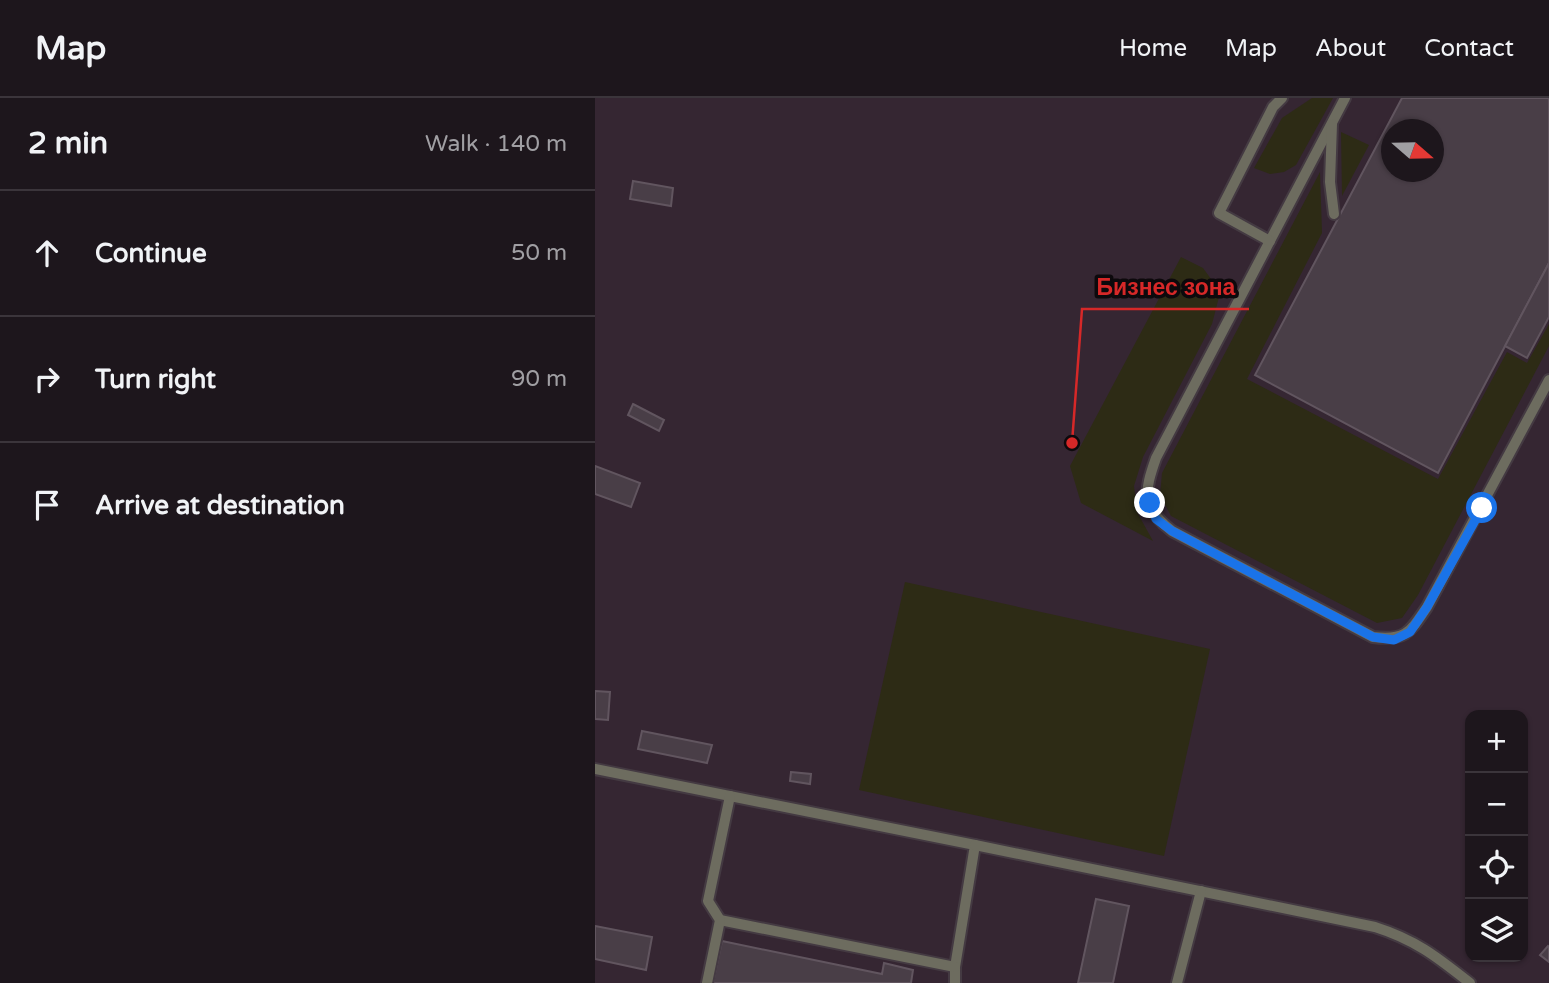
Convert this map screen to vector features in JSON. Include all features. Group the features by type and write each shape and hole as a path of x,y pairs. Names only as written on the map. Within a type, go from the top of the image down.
{"lane":[{"path":"1270,241 1219,213 1273,107 1282,98"},
{"path":"1345,98 1156,458 1146,486 1156,519 1172,531 1373,637 1394,640 1410,632 1427,607 1549,380"},
{"path":"1332,121 1330,182 1334,214"},
{"path":"595,769 1339,919 1401,935 1435,956 1470,983"},
{"path":"707,983 720,920 708,901 730,796"},
{"path":"955,983 955,967 975,845"},
{"path":"1177,983 1201,891"},
{"path":"720,920 955,967"}],"shaded area":[{"path":"595,98 1549,98 1549,983 595,983"},
{"path":"1312,98 1333,98 1296,165 1284,172 1270,174 1254,168 1282,118"},
{"path":"1341,132 1369,145 1342,196"},
{"path":"1320,172 1322,233 1247,379 1438,479 1507,352 1527,363 1549,324 1549,346 1418,595 1402,618 1377,623 1171,516 1160,495 1162,473"},
{"path":"1181,257 1203,268 1214,283 1219,297 1212,324 1143,457 1134,486 1137,512 1153,541 1081,503 1070,466"},
{"path":"905,582 1210,649 1164,856 859,790"}],"building":[{"path":"1402,98 1549,98 1549,263 1438,473 1255,375 1381,138 1381,182 1444,182 1444,119 1391,119"},
{"path":"633,181 673,188 671,206 630,199"},
{"path":"1549,263 1549,317 1527,358 1505,346"},
{"path":"633,404 664,420 659,431 628,415"},
{"path":"595,466 640,483 631,507 595,494"},
{"path":"595,691 610,692 608,720 595,719"},
{"path":"642,731 712,745 707,763 638,749"},
{"path":"791,772 811,774 810,784 790,781"},
{"path":"1096,899 1129,906 1113,983 1078,983"},
{"path":"595,926 652,937 646,970 595,959"},
{"path":"722,941 882,974 884,963 913,970 911,983 713,983"},
{"path":"1549,947 1549,962 1540,955"}],"place":[{"name":"Бизнес зона","path":"1072,443"}],"route":[{"path":"1150,503 1156,519 1172,531 1373,637 1394,640 1410,632 1427,607 1482,508"}]}
